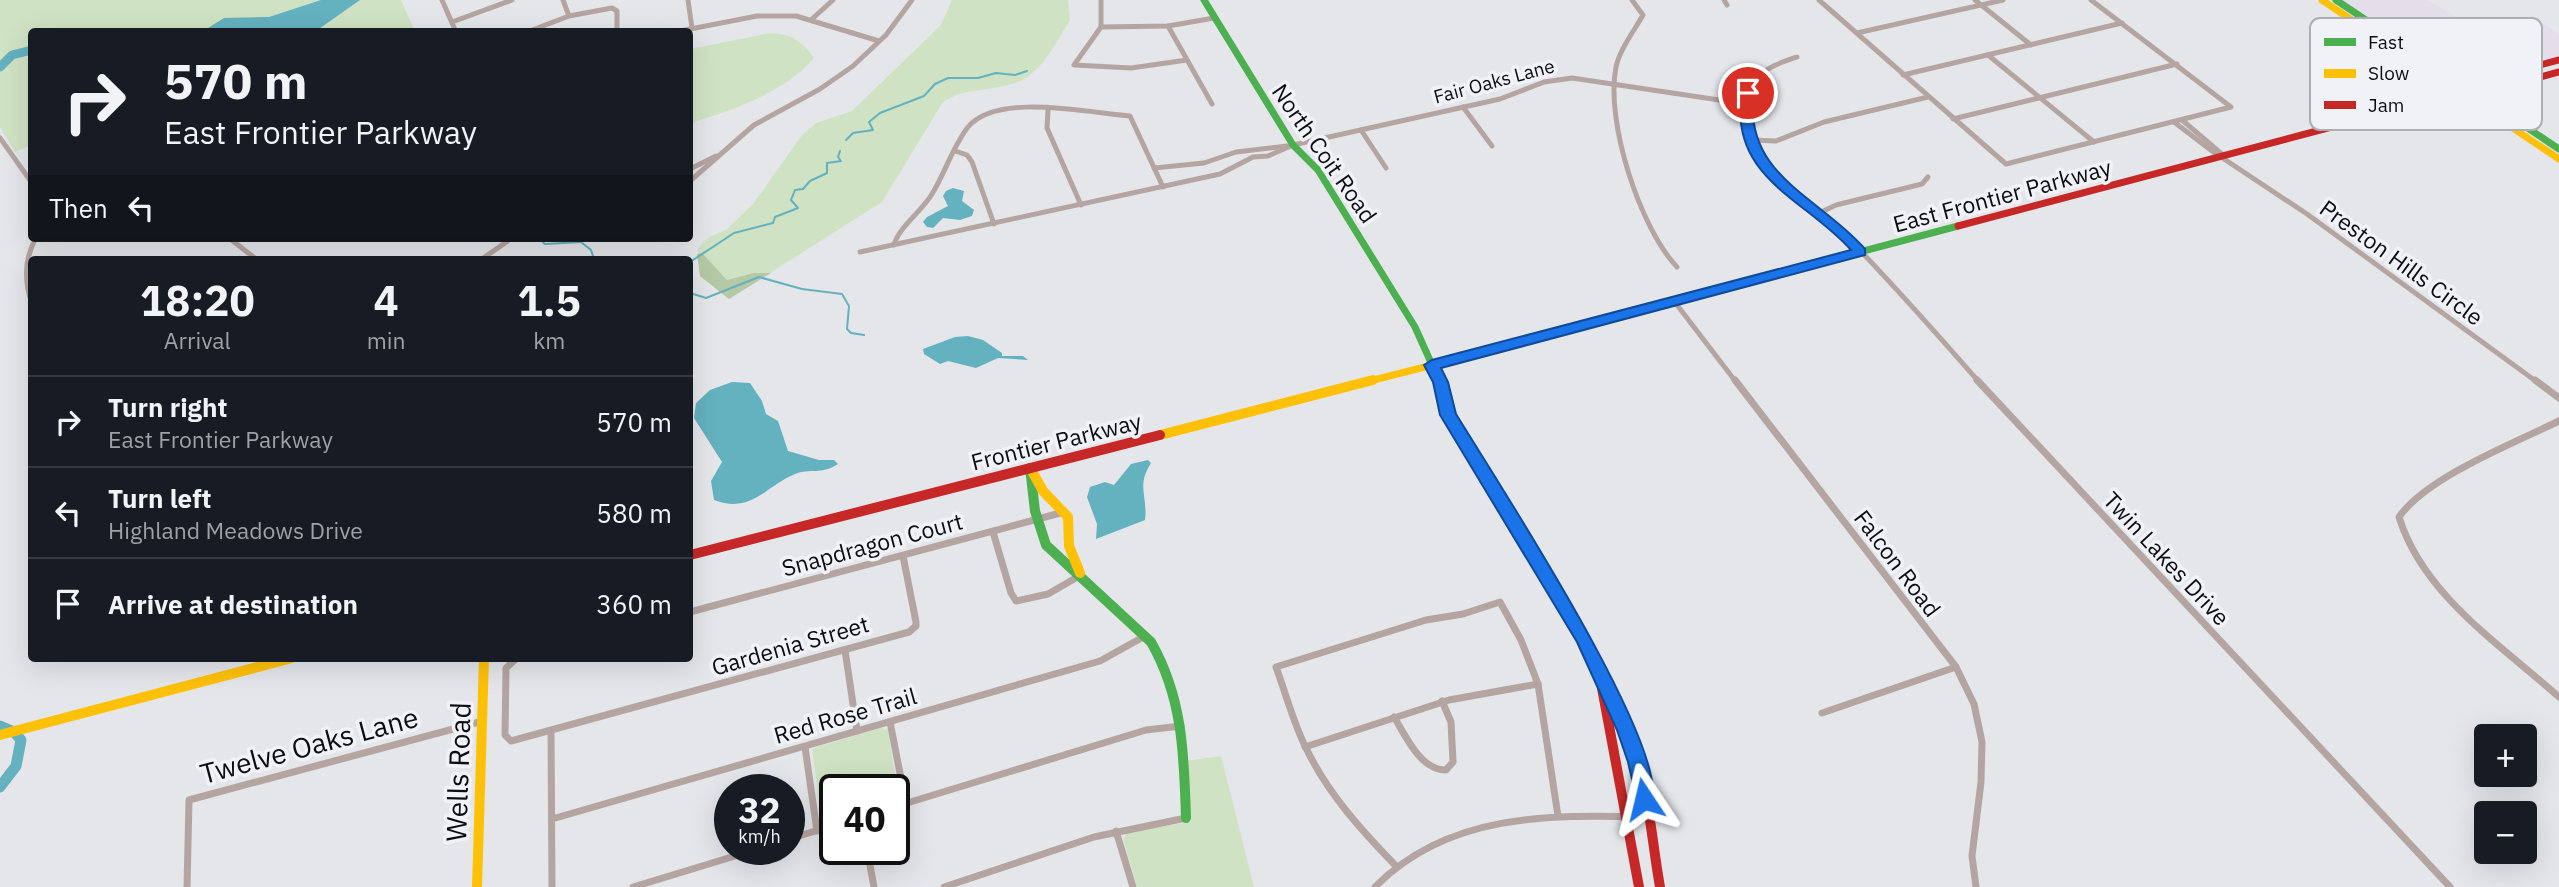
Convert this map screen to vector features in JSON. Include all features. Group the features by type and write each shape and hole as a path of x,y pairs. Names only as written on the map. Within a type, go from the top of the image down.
{"street":[{"path":"442,0 454,28"},
{"path":"488,9 499,0"},
{"path":"452,22 513,0"},
{"path":"563,0 569,16"},
{"path":"688,0 692,28 757,16 796,16 879,41"},
{"path":"812,19 833,0"},
{"path":"693,179 753,125 829,83 862,59 912,0"},
{"path":"1101,0 1101,27 1074,65 1095,69 1140,68 1186,60"},
{"name":"North Coit Road","path":"1204,0 1293,145 1318,170 1415,327 1440,382 1448,415 1574,619 1597,670"},
{"path":"1632,0 1643,15 1616,65 1614,102 1642,214 1657,245 1677,267"},
{"path":"1819,0 2006,164 2232,106 2091,0"},
{"path":"1975,0 2031,45"},
{"path":"1857,33 2003,0"},
{"path":"2322,0 2350,18"},
{"path":"2336,0 2361,18"},
{"path":"538,28 569,16 617,9 619,28"},
{"path":"1101,27 1168,26 1214,18"},
{"path":"1903,75 2122,23"},
{"path":"1168,26 1212,104"},
{"path":"1988,55 2094,142"},
{"path":"1797,57 1772,64 1753,81 1746,104 1752,140 1776,141 1824,122 1928,97"},
{"name":"East Frontier Parkway","path":"2542,65 2559,60"},
{"path":"1953,119 2177,65"},
{"path":"2542,77 2559,72"},
{"name":"Fair Oaks Lane","path":"860,252 1220,174 1253,157 1293,145 1512,96 1555,80 1581,78 1614,82 1746,104"},
{"path":"1463,107 1492,146"},
{"path":"894,244 895,236 901,227 919,214 975,119 989,112 1015,109 1130,116 1163,187"},
{"path":"1048,111 1047,128 1081,205"},
{"path":"2182,120 2219,149 2224,157"},
{"path":"2174,122 2224,157"},
{"path":"1361,130 1386,168"},
{"name":"East Frontier Parkway","path":"1432,365 2318,130"},
{"path":"2519,130 2559,159"},
{"path":"2531,130 2559,149"},
{"path":"0,138 28,177"},
{"name":"Twin Lakes Drive","path":"1752,140 1773,176 1817,214 1843,232 2001,408 2450,887"},
{"name":"Fair Oaks Lane","path":"1154,168 1204,163 1257,148 1293,145"},
{"path":"1257,148 1261,156"},
{"path":"956,151 967,155 972,162 994,224"},
{"path":"693,167 720,153"},
{"name":"Preston Hills Circle","path":"2224,157 2559,398"},
{"path":"1218,158 1234,168"},
{"path":"1817,214 1836,205 1922,184 1928,177"},
{"path":"234,242 252,256"},
{"path":"486,256 506,242"},
{"path":"28,257 28,292"},
{"name":"Falcon Road","path":"1674,301 1956,667 1974,704 1982,742 1981,782 1972,856 1976,887"},
{"name":"Frontier Parkway","path":"693,554 1432,365"},
{"path":"2559,421 2487,456 2433,487 2405,506 2399,517 2406,543 2424,572 2559,697"},
{"path":"1030,468 1043,491 1068,517 1069,547 1081,575"},
{"path":"944,887 1116,831 1154,821 1186,817 1181,726 1173,677 1165,659 1145,636 1081,575 1063,564 1046,545 1038,520 1030,468"},
{"name":"Snapdragon Court","path":"693,611 1064,512"},
{"path":"993,532 1011,593 1016,601 1048,594 1081,575"},
{"name":"Gardenia Street","path":"511,662 508,664 505,735 512,741 909,632 916,626 902,556"},
{"path":"1397,867 1357,826 1334,797 1305,747 1276,667 1426,620 1463,614 1500,602 1521,640 1544,706 1558,816"},
{"name":"Red Rose Trail","path":"552,819 1110,657 1145,636"},
{"path":"845,650 857,732"},
{"path":"0,735 277,662"},
{"name":"Wells Road","path":"477,887 484,662"},
{"path":"1822,713 1956,667"},
{"path":"1597,670 1606,699 1639,887"},
{"path":"1597,670 1638,762 1660,887"},
{"path":"1305,747 1442,701 1511,686 1538,684"},
{"path":"1394,717 1427,766 1436,771 1446,770 1453,762 1450,716 1442,701"},
{"name":"Twelve Oaks Lane","path":"187,887 189,800 483,721"},
{"path":"890,722 900,774"},
{"path":"910,803 1146,730 1181,726"},
{"path":"551,732 552,887"},
{"path":"805,747 817,831 805,834"},
{"path":"1375,887 1397,867 1434,844 1479,825 1524,817 1648,817"},
{"path":"1116,831 1133,887"},
{"path":"633,887 714,862"},
{"path":"870,865 874,887"}],"shaded area":[{"path":"2342,0 2428,0 2458,18 2370,18"},
{"path":"2542,23 2559,34 2559,56 2542,60"}],"green space":[{"path":"0,0 401,0 414,28 28,28 28,146 15,152 0,127"},
{"path":"952,0 1068,0 1070,20 1042,63 1031,74 1011,84 964,93 943,102 882,202 729,299 700,276 698,248 709,237 726,230 753,204 802,135 816,123 852,111 941,25"},
{"path":"770,33 795,40 814,58 788,81 757,99 693,122 693,48"},
{"path":"702,253 727,280 754,273 771,273 729,299 700,276 697,254"},
{"path":"881,728 888,730 895,774 819,774 819,800 812,750"},
{"path":"1221,756 1254,887 1137,887 1123,839 1129,831 1191,822 1186,761"}],"water":[{"path":"321,0 360,0 320,28 208,28 224,18 269,17"},
{"path":"953,188 964,191 962,201 974,210 972,216 960,220 943,218 933,228 927,227 923,222 948,206 943,196"},
{"path":"968,336 983,340 1002,353 1002,356 1023,356 1028,360 998,358 976,368 948,361 940,364 924,354 923,349 955,337"},
{"path":"732,382 750,383 762,401 766,414 778,421 788,451 819,460 834,460 838,464 826,469 795,474 757,497 738,504 714,500 711,481 722,462 694,418 696,403 710,390"},
{"path":"1148,460 1151,463 1143,485 1145,520 1096,539 1097,524 1087,497 1090,487 1105,482 1114,485 1131,464"}],"waterway":[{"path":"0,67 12,55 28,51"},
{"path":"846,140 853,133 873,130 869,122 880,113 924,96 935,84 948,78 978,78 996,73 1015,75 1027,71"},
{"path":"693,260 734,233 773,223 775,217 798,208 791,200 795,190 803,189 810,181 827,173 827,163 841,161 838,157 840,151"},
{"path":"543,242 581,242"},
{"path":"581,242 591,250 593,256"},
{"path":"693,294 706,298 759,277 802,289 842,294 849,306 847,329 851,333 864,335"},
{"path":"0,726 14,732 21,740 16,766 0,787"}],"traffic: fast":[{"path":"1204,0 1293,145 1318,170 1415,327 1437,376"},
{"path":"2336,0 2363,18"},
{"path":"2531,130 2559,149"},
{"path":"1452,360 1958,226"},
{"path":"1030,468 1035,511 1046,545 1151,642 1163,663 1177,705 1181,727 1186,818"}],"traffic: slow":[{"path":"2322,0 2349,18"},
{"path":"2516,130 2559,159"},
{"path":"1160,435 1452,360"},
{"path":"1033,473 1043,491 1068,517 1069,546 1080,573"},
{"path":"0,735 277,662"},
{"path":"477,887 484,662"}],"traffic: jam":[{"path":"2542,64 2559,60"},
{"path":"2542,77 2559,72"},
{"path":"1958,226 2320,130"},
{"path":"1437,376 1448,415 1574,619 1612,698 1638,762 1660,887"},
{"path":"693,554 1160,435"},
{"path":"1602,688 1639,887"}],"route":[{"path":"1644,799 1638,762 1584,638 1530,545 1448,415 1440,382 1432,365 1860,252 1843,232 1798,200 1769,171 1758,155 1748,127 1748,93"}]}
